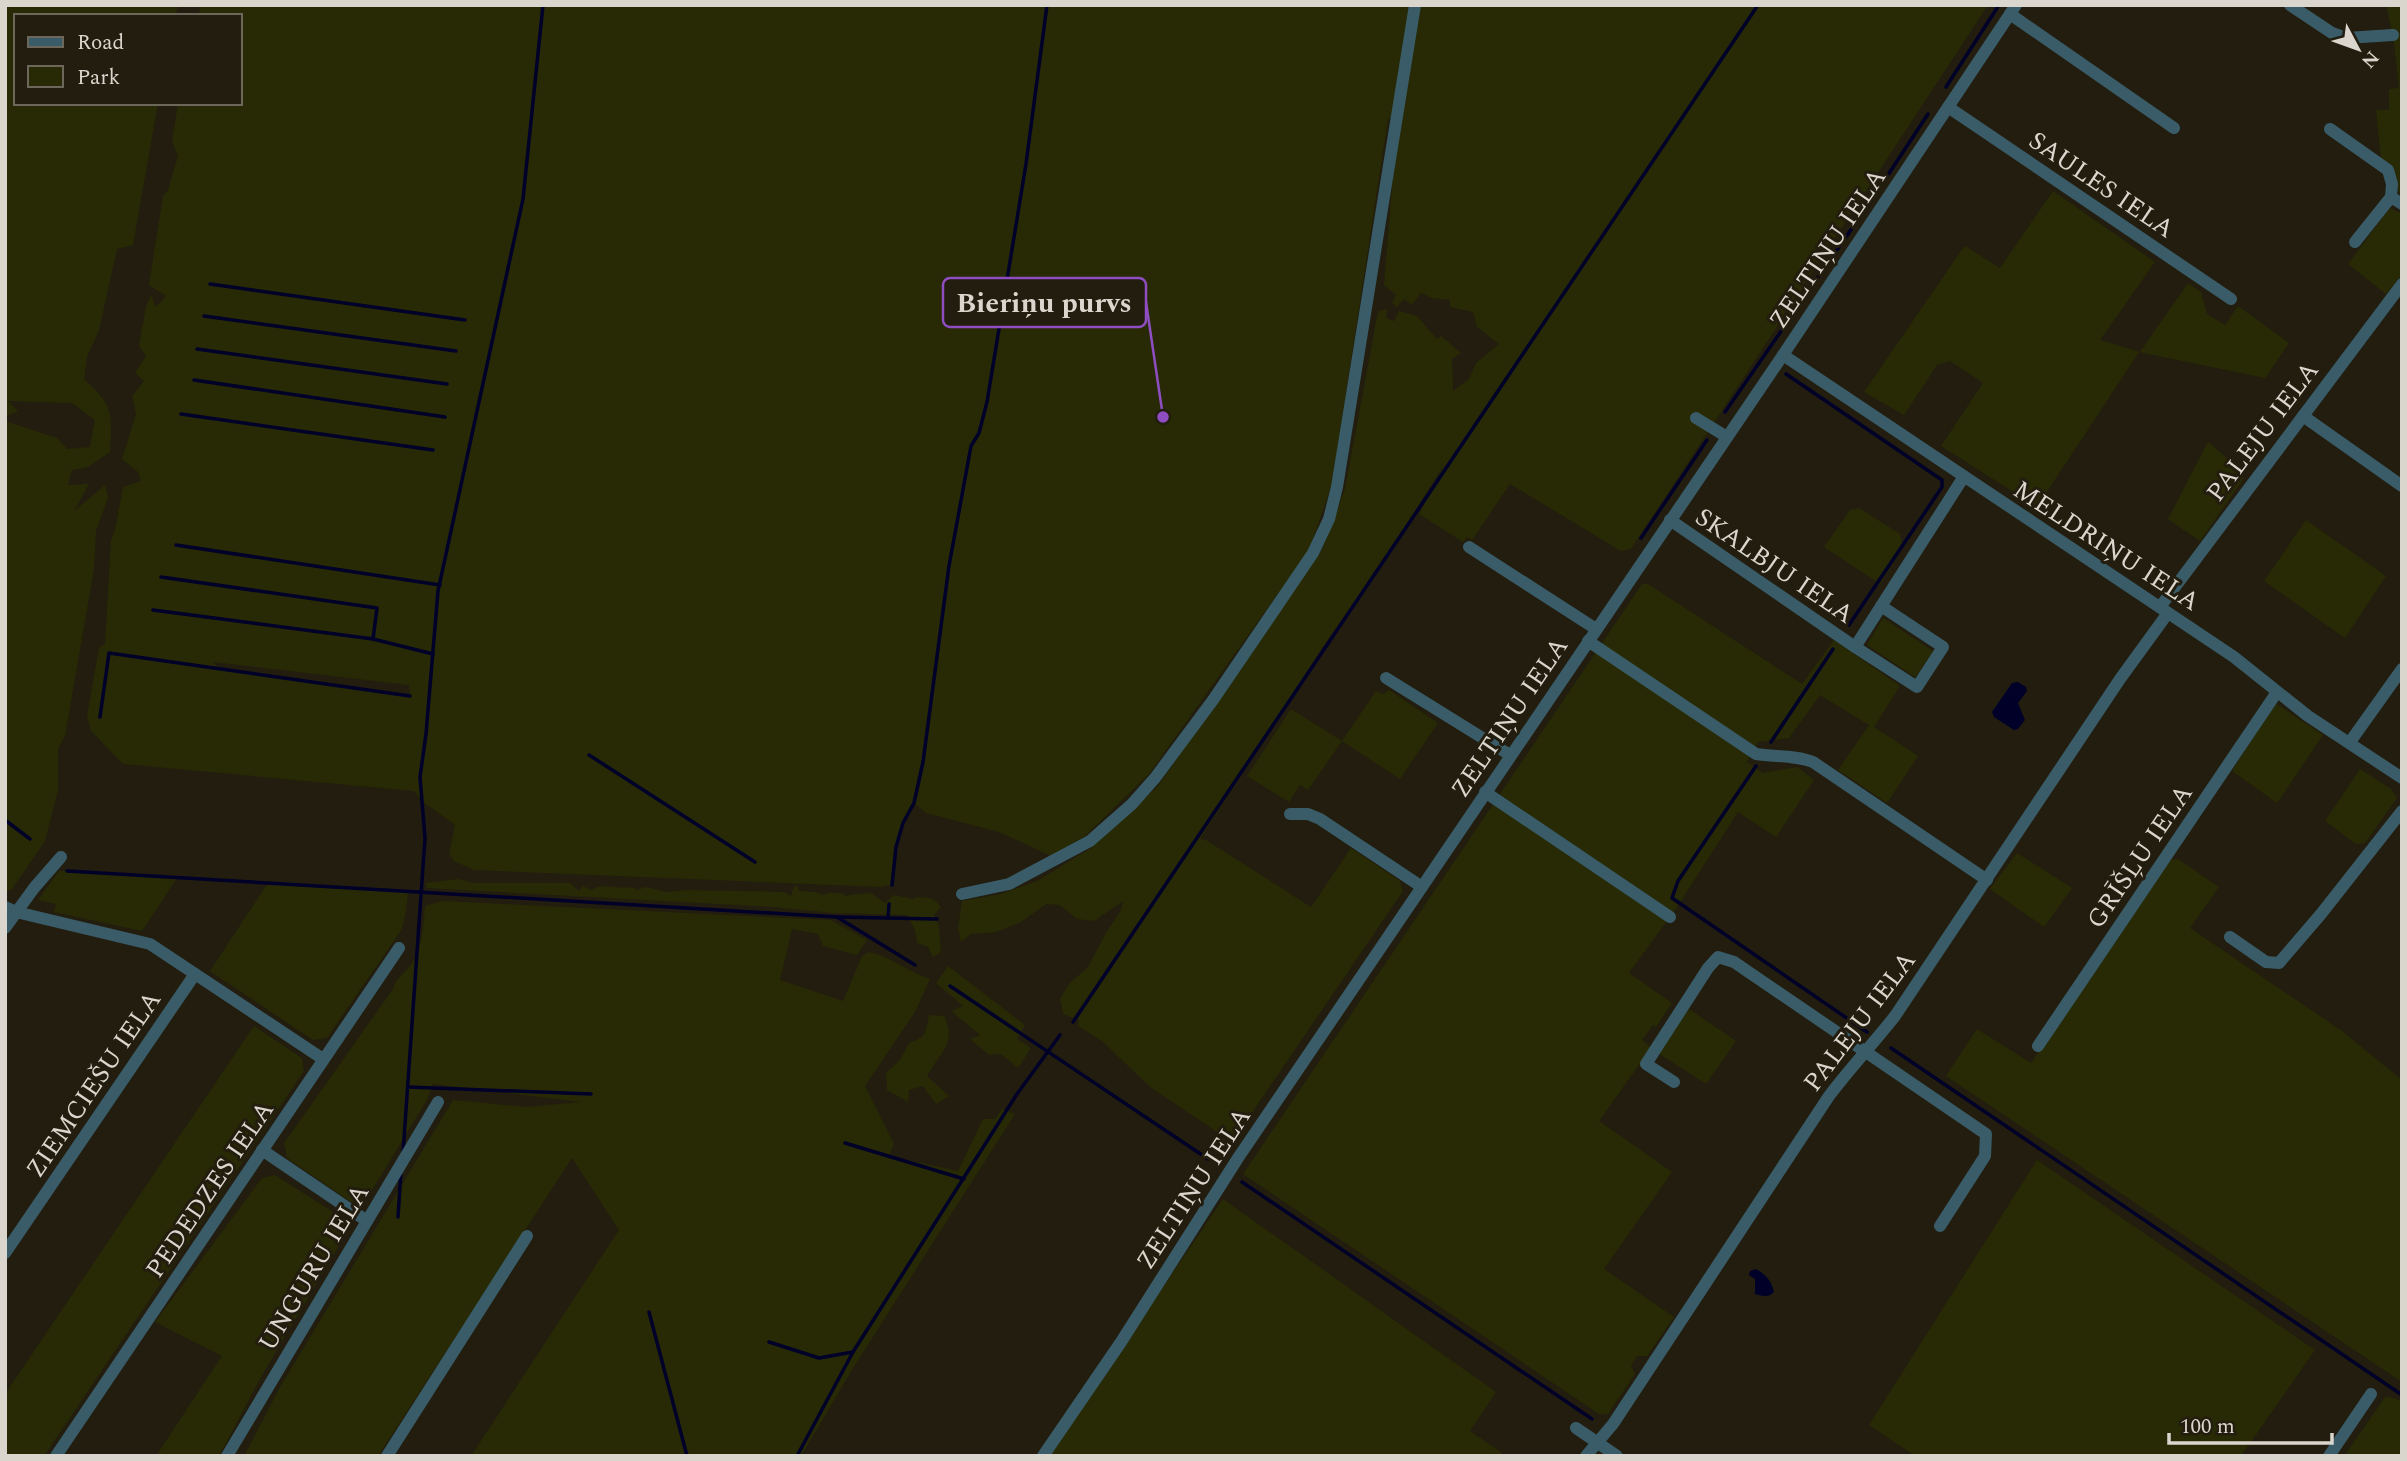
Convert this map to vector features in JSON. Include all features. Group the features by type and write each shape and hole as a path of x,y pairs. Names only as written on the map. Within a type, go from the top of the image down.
{"street":[{"path":"962,894 1009,884 1032,872 1090,841 1132,804 1155,778 1213,700 1314,553 1329,519 1337,487 1415,5"},
{"path":"2290,5 2332,33 2346,38 2393,35"},
{"path":"2013,10 2174,128"},
{"name":"ZELTIŅU IELA","path":"1043,1456 1121,1342 1238,1158 1783,355 2013,10"},
{"name":"SAULES IELA","path":"1948,107 2231,299"},
{"path":"2330,129 2388,170 2396,201 2355,242"},
{"name":"PALEJU IELA","path":"1586,1456 1613,1424 1829,1096 1895,1016 2253,479 2402,284"},
{"name":"MELDRIŅU IELA","path":"1783,355 2234,657 2308,716 2402,778"},
{"path":"2303,416 2402,486"},
{"path":"1696,418 1727,437"},
{"name":"SKALBJU IELA","path":"1855,647 1964,478"},
{"name":"SKALBJU IELA","path":"1670,520 1917,687 1943,647 1881,606"},
{"path":"1469,547 1596,629"},
{"path":"1588,641 1756,754 1777,758 1803,758 1813,762 1987,880"},
{"path":"2350,742 2402,669"},
{"path":"1386,678 1510,755"},
{"name":"GRĪŠĻU IELA","path":"2038,1046 2277,692"},
{"path":"1485,792 1670,917"},
{"path":"2231,937 2266,962 2279,963 2402,811"},
{"path":"1290,814 1308,814 1320,819 1422,887"},
{"path":"5,928 11,910 61,857"},
{"path":"11,910 150,944 323,1059"},
{"name":"PEDEDZES IELA","path":"56,1456 399,948"},
{"path":"1674,1082 1646,1064 1718,957 1734,962 1986,1134 1985,1156 1940,1226"},
{"name":"ZIEMCIEŠU IELA","path":"5,1253 195,974"},
{"name":"UNGURU IELA","path":"227,1456 438,1102"},
{"path":"261,1150 367,1221"},
{"path":"387,1456 527,1236"},
{"path":"2329,1456 2371,1394"},
{"path":"1576,1428 1617,1456"}],"green space":[{"path":"5,5 179,5 175,14 14,14 14,105 158,105 133,245 117,249 99,330 87,357 84,379 101,396 111,419 110,452 88,467 72,470 68,485 89,484 74,511 105,485 108,498 96,531 94,569 65,736 58,748 58,790 45,841 12,889 5,892 5,421 57,438 67,449 90,447 95,420 72,403 8,401 18,411 5,417"},
{"path":"200,5 1988,5 1631,549 1621,551 1510,484 1472,540 1467,537 1463,542 1419,514 1445,463 1200,839 1206,840 1311,907 1351,848 1400,881 1403,891 1232,1142 1150,1087 1102,1041 1078,1026 1079,1020 1063,1014 1060,999 1069,984 1088,967 1121,910 1123,901 1094,921 1077,919 1060,905 1046,904 1021,922 996,932 971,934 961,942 958,928 962,901 1001,894 1037,881 1091,848 1157,787 1321,552 1345,489 1378,311 1387,309 1386,318 1394,321 1399,311 1417,316 1437,339 1441,336 1461,353 1452,359 1453,391 1469,379 1476,363 1499,344 1477,327 1473,312 1450,307 1450,300 1432,298 1421,293 1412,305 1404,299 1397,307 1392,303 1396,295 1384,285 1398,115 1388,119 1332,484 1309,550 1149,774 1084,837 1051,856 999,832 926,813 914,803 898,842 892,885 881,887 474,870 454,861 449,854 455,825 423,802 414,791 123,764 91,731 87,716 99,648 105,644 111,540 123,487 141,481 138,472 122,459 136,414 132,396 144,381 135,373 146,356 139,346 146,306 151,295 156,307 166,296 149,285 163,196 168,190 178,156 172,142 178,105 242,105 242,14 199,14","holes":["213,662 409,685 410,695 220,669"]},
{"path":"2386,5 2402,5 2402,198 2381,160 2376,110 2389,110 2389,89 2399,88 2393,35"},
{"path":"2053,191 2155,262 2100,340 2140,352 2188,283 2201,292 2207,314 2225,325 2238,306 2289,343 2265,378 2139,352 2037,507 1941,446 1983,383 1950,361 1937,365 1904,415 1864,392 1965,246 2000,268"},
{"path":"2390,208 2402,214 2402,274 2386,294 2348,264"},
{"path":"2208,442 2236,466 2244,478 2200,541 2168,519"},
{"path":"1859,508 1900,534 1903,548 1880,584 1824,547 1850,510"},
{"path":"2306,520 2386,576 2345,638 2264,581"},
{"path":"1642,584 1648,584 1802,684 1834,640 1900,686 1874,727 1918,756 1887,803 1838,770 1869,725 1820,695 1789,738 1758,742 1747,762 1763,773 1797,767 1814,780 1776,837 1738,812 1677,907 1629,973 1672,1003 1656,1027 1653,1025 1642,1040 1651,1048 1599,1121 1672,1172 1604,1269 1674,1317 1647,1356 1637,1356 1631,1366 1635,1374 1608,1414 1599,1414 1243,1174"},
{"path":"1883,618 1933,651 1915,677 1867,645"},
{"path":"1389,690 1438,723 1400,779 1342,741 1376,691 1383,694"},
{"path":"2275,703 2323,735 2277,803 2232,771"},
{"path":"1291,709 1342,741 1308,790 1300,785 1289,802 1247,776"},
{"path":"2360,769 2391,789 2397,798 2365,843 2356,844 2325,821"},
{"path":"2017,853 2072,888 2044,927 1990,889"},
{"path":"2178,859 2219,887 2190,928 2342,1031 2402,1080 2402,1382 1946,1076 1977,1029 2031,1063 2169,860"},
{"path":"59,871 177,878 142,931 54,912 56,904 38,900"},
{"path":"458,879 474,883 570,883 579,891 583,886 591,890 601,887 633,887 637,890 645,887 668,892 784,892 791,896 794,886 797,886 799,891 823,895 871,893 885,903 893,895 913,899 927,898 941,907 934,915 939,926 941,952 933,957 928,947 917,943 915,930 907,915 833,913 774,907 427,888 426,883"},
{"path":"268,883 408,892 402,929 327,1038 313,1040 210,971"},
{"path":"442,901 831,920 867,940 857,955 823,946 818,934 792,929 780,980 843,1001 862,956 869,952 930,979 915,1012 865,1086 894,1144 889,1156 958,1171 983,1119 995,1119 1002,1109 1015,1114 855,1365 801,1456 471,1456 619,1230 572,1158 378,1456 244,1456 280,1387 453,1100 525,1107 581,1102 433,1084 427,1100 366,1200 354,1204 287,1158 284,1143 418,952 425,906"},
{"path":"948,966 1025,1025 1017,1039 1031,1048 1018,1068 1001,1054 989,1055 970,1039 980,1035 951,1011 963,1006 936,983"},
{"path":"1689,1009 1736,1041 1706,1084 1658,1053"},
{"path":"929,1015 944,1016 949,1033 945,1048 927,1076 949,1096 936,1104 923,1086 909,1090 908,1102 887,1090 886,1073 900,1060 909,1043 925,1033"},
{"path":"254,1026 302,1058 304,1071 44,1456 5,1456 5,1394"},
{"path":"2037,1160 2315,1350 2241,1456 1915,1456 1869,1425"},
{"path":"275,1175 344,1219 346,1234 261,1377 219,1456 156,1456 222,1356 155,1322 262,1178"},
{"path":"1223,1199 1496,1392 1470,1431 1502,1453 1500,1456 1048,1456"},
{"path":"2386,1396 2402,1401 2402,1456 2344,1456"}],"water":[{"path":"2018,682 2026,687 2027,691 2018,703 2025,720 2014,730 1994,717 1992,712 2012,683"},
{"path":"1756,1269 1770,1281 1774,1292 1772,1294 1755,1294 1755,1279 1749,1275 1750,1271"}],"waterway":[{"path":"403,1153 425,838 420,777 438,591 523,199 543,5"},
{"path":"892,885 896,847 903,823 914,803 923,762 949,566 971,446 979,433 987,402 1026,164 1047,5"},
{"path":"1073,1022 1758,5"},
{"path":"1946,87 1999,5"},
{"path":"1884,181 1928,114"},
{"path":"1816,280 1871,201"},
{"path":"210,284 465,320"},
{"path":"1725,412 1802,301"},
{"path":"204,316 456,351"},
{"path":"197,349 447,384"},
{"path":"1786,374 1942,480 1942,487 1849,625"},
{"path":"194,380 445,417"},
{"path":"181,414 433,450"},
{"path":"1641,538 1707,440"},
{"path":"176,545 440,585"},
{"path":"161,577 377,608 373,639"},
{"path":"153,610 373,639 433,654"},
{"path":"1771,742 1833,649"},
{"path":"100,717 109,653 410,696"},
{"path":"589,755 755,862"},
{"path":"1756,766 1678,881 1672,898 1867,1032"},
{"path":"5,820 30,839"},
{"path":"67,871 837,917 915,965"},
{"path":"888,918 889,904"},
{"path":"837,917 937,919"},
{"path":"950,986 1208,1159"},
{"path":"797,1456 853,1352 1017,1094 1060,1035"},
{"path":"1891,1048 2402,1395"},
{"path":"408,1087 591,1094"},
{"path":"845,1143 964,1179"},
{"path":"398,1217 401,1171"},
{"path":"1242,1182 1592,1419"},
{"path":"649,1312 687,1456"},
{"path":"769,1342 819,1358 853,1352"}],"place":[{"name":"Bieriņu purvs","path":"1163,417"}]}
